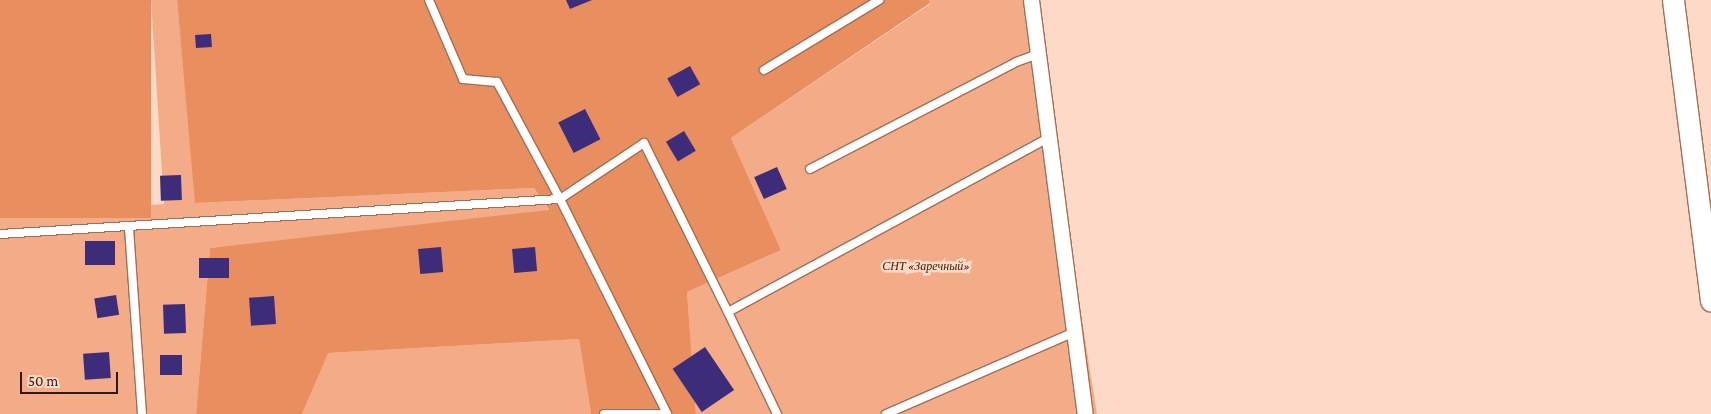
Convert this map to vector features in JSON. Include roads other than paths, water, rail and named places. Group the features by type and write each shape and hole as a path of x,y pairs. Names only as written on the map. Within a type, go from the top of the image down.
{"street":[{"path":"1031,0 1085,414"},
{"path":"1673,0 1711,301"}],"lane":[{"path":"429,0 463,79 497,82 560,199 667,414 604,414"},
{"path":"764,70 879,0"},
{"path":"810,169 1016,62 1038,54"},
{"path":"728,312 1049,138"},
{"path":"0,234 129,228 560,199 644,144 777,414"},
{"path":"129,228 142,414"},
{"path":"886,414 1075,332"}],"park label":[{"name":"СНТ «Заречный»","path":"926,267"}]}
